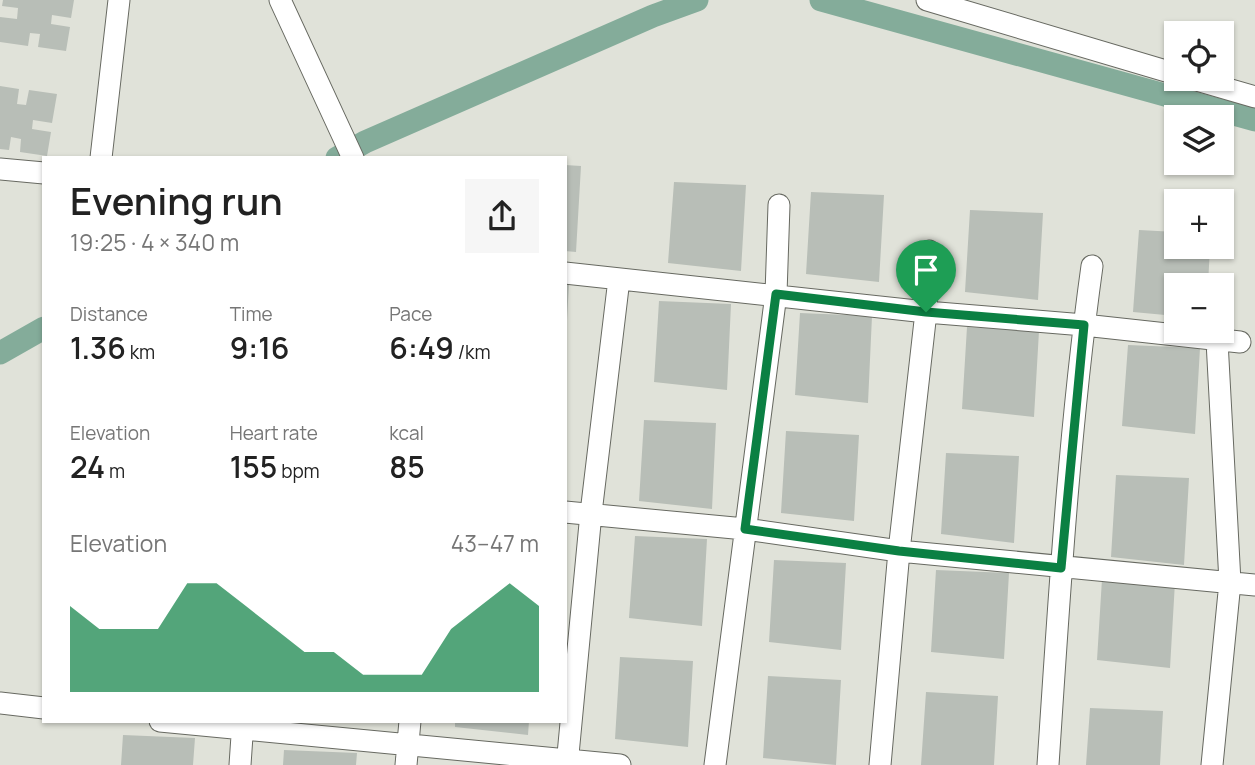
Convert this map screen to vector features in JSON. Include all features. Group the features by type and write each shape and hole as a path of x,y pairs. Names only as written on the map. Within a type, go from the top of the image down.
{"street":[{"path":"101,156 119,0"},
{"path":"281,0 352,156"},
{"path":"928,0 1164,70"},
{"path":"1234,91 1255,97"},
{"path":"0,169 42,173"},
{"path":"715,765 776,294 779,205"},
{"path":"880,765 899,551 926,312 929,251"},
{"path":"1048,765 1061,568 1092,267"},
{"path":"567,273 1164,335"},
{"path":"567,762 591,513 620,279"},
{"path":"1234,342 1240,342"},
{"path":"1212,765 1230,582 1217,343"},
{"path":"567,512 745,529 899,551 1255,585"},
{"path":"0,703 42,708"},
{"path":"193,723 242,726 407,755 620,765"},
{"path":"407,755 410,723"},
{"path":"240,765 242,726"}],"building":[{"path":"3,0 74,0 71,18 52,15 51,24 70,27 66,51 38,47 40,34 30,33 28,46 0,42 0,17 17,19 18,8 2,6"},
{"path":"0,86 19,89 17,104 26,105 29,90 57,94 52,123 33,120 32,129 51,132 47,156 20,152 21,139 11,137 9,150 0,149"},
{"path":"567,165 581,166 576,252 567,251"},
{"path":"674,182 746,185 741,271 668,263"},
{"path":"811,192 884,195 879,282 806,274"},
{"path":"970,210 1043,213 1038,300 965,292"},
{"path":"1139,230 1164,231 1164,259 1209,259 1209,273 1164,273 1164,315 1133,312"},
{"path":"567,284 569,284 567,319"},
{"path":"659,301 731,304 727,390 654,382"},
{"path":"800,313 872,316 868,403 795,395"},
{"path":"967,327 1039,331 1034,417 962,409"},
{"path":"1128,345 1200,348 1195,434 1122,426"},
{"path":"644,420 716,423 712,509 639,501"},
{"path":"786,431 859,435 854,521 781,513"},
{"path":"946,453 1019,456 1014,543 941,534"},
{"path":"1116,475 1189,478 1184,565 1111,557"},
{"path":"635,536 707,539 702,626 629,618"},
{"path":"774,560 846,563 841,650 769,642"},
{"path":"936,570 1009,573 1004,659 931,652"},
{"path":"1102,579 1175,582 1170,668 1097,660"},
{"path":"620,657 693,661 688,747 615,739"},
{"path":"768,676 841,680 836,765 763,758"},
{"path":"926,692 998,696 994,765 921,765"},
{"path":"1090,708 1163,711 1160,765 1086,765"},
{"path":"455,723 529,723 528,735 455,727"},
{"path":"123,735 195,738 193,765 121,765"},
{"path":"284,750 357,753 356,765 283,765"}],"waterway":[{"path":"340,156 365,142 653,16 697,0"},
{"path":"821,0 1255,120"},
{"path":"0,353 42,329"}],"route":[{"path":"776,294 926,312 1084,325 1061,568 899,551 745,529 776,294"}]}
